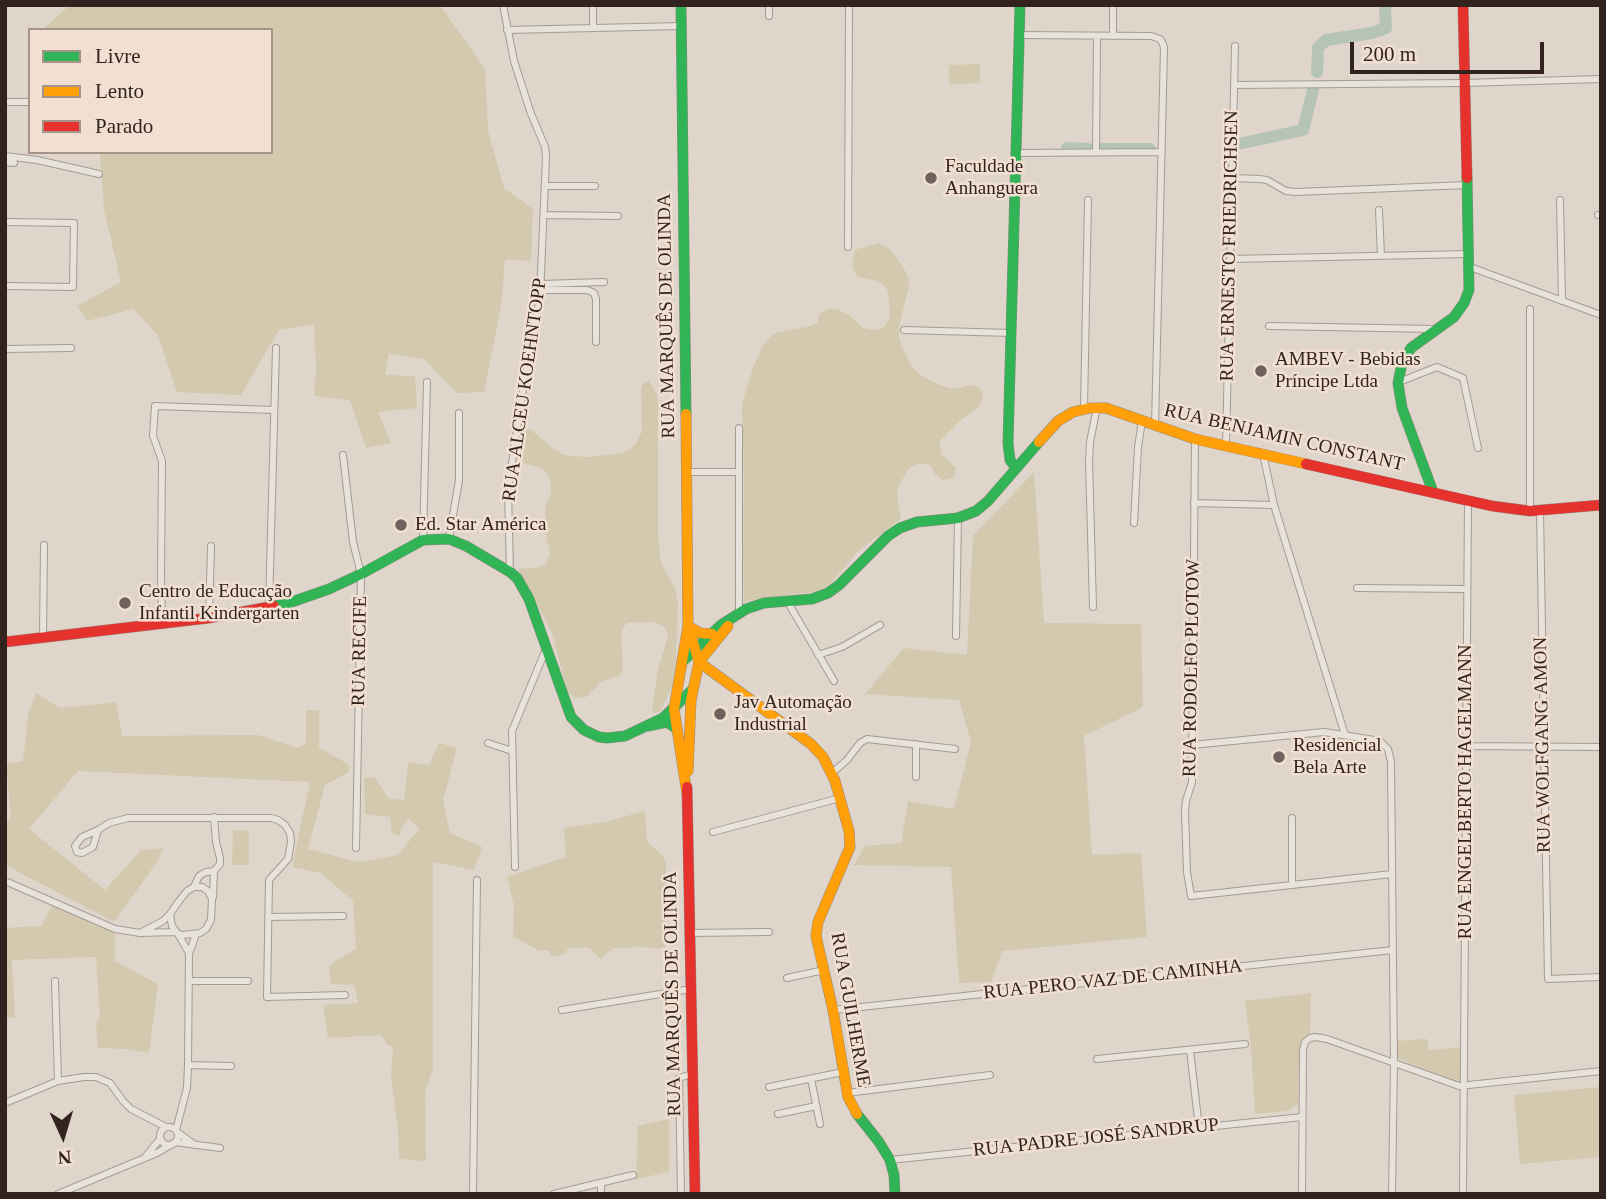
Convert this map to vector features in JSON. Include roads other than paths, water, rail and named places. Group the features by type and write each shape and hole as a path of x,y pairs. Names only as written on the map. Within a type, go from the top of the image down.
{"main road":[{"name":"RUA MARQUÊS DE OLINDA","path":"681,5 688,626 674,709 687,794"},
{"path":"1016,468 1008,453 1020,5"},
{"path":"1433,492 1402,408 1398,383 1399,370 1406,354 1420,340 1454,317 1469,290 1463,5"},
{"name":"RUA BENJAMIN CONSTANT","path":"682,662 739,612 764,603 812,599 828,593 880,543 900,528 917,522 958,518 982,506 1058,422 1073,412 1084,409 1097,407 1115,411 1195,439 1506,508 1535,511 1601,505"},
{"path":"5,642 209,618 270,608 314,595 361,574 423,540 449,540 466,546 510,572 522,585 568,709 576,723 584,730 599,737 625,736 663,718 693,689"},
{"path":"682,662 699,662 739,612"},
{"name":"RUA MARQUÊS DE OLINDA","path":"688,626 699,662 693,689 687,794 695,1194"},
{"path":"688,626 697,632 712,634"},
{"name":"RUA GUILHERME","path":"699,662 811,744 832,773 849,831 850,847 818,922 817,942 833,1010 847,1093 855,1111 890,1160 895,1194"},
{"path":"697,676 715,674"},
{"path":"648,726 668,707 677,689 682,693 693,689"},
{"path":"648,726 667,722 677,729"}],"street":[{"name":"RUA ALCEU KOEHNTOPP","path":"503,5 521,86 545,147 541,287 508,490 510,572"},
{"path":"593,5 593,28"},
{"path":"769,5 769,16"},
{"path":"848,247 849,5"},
{"path":"1113,5 1113,36"},
{"path":"507,30 681,26"},
{"path":"1019,36 1151,36 1160,39 1164,48 1155,426"},
{"path":"1096,152 1097,36"},
{"name":"RUA ERNESTO FRIEDRICHSEN","path":"1226,445 1234,46"},
{"path":"1234,85 1601,79"},
{"path":"5,102 28,102"},
{"path":"1016,153 1162,152"},
{"path":"5,156 99,174"},
{"path":"5,162 14,163"},
{"path":"1232,178 1258,178 1286,191 1296,192 1467,186"},
{"path":"545,186 595,186"},
{"path":"1084,409 1088,200"},
{"path":"1560,200 1562,301"},
{"path":"1379,210 1381,256"},
{"path":"544,215 618,216"},
{"path":"5,222 74,223 73,287 5,286"},
{"path":"1230,259 1469,254"},
{"path":"1470,267 1601,315"},
{"path":"541,287 604,282"},
{"path":"541,287 587,290 593,293 596,299 596,342"},
{"name":"RUA WOLFGANG AMON","path":"1530,309 1548,979 1601,977"},
{"path":"1269,326 1436,329"},
{"path":"904,330 1011,333"},
{"path":"5,349 71,348"},
{"path":"270,608 276,348"},
{"path":"1398,383 1437,367 1463,378 1478,448"},
{"path":"423,540 427,382"},
{"path":"162,624 162,461 153,436 155,405 274,410"},
{"path":"1093,607 1089,462 1097,407"},
{"path":"449,540 459,480 459,413"},
{"path":"1134,523 1142,421"},
{"path":"739,428 739,612"},
{"name":"RUA RODOLFO PLOTOW","path":"1195,439 1192,782 1185,811 1187,872 1191,896 1292,885"},
{"path":"1263,453 1274,505 1345,735"},
{"name":"RUA RECIFE","path":"343,456 353,542 361,574 356,848"},
{"path":"686,472 739,472"},
{"name":"RUA ENGELBERTO HAGELMANN","path":"1464,1194 1468,500"},
{"path":"1194,503 1274,505"},
{"path":"956,636 958,518"},
{"path":"43,638 44,545"},
{"path":"209,618 211,546"},
{"path":"1357,588 1467,589"},
{"path":"786,601 834,681"},
{"path":"818,655 842,647 880,625"},
{"path":"516,867 513,724 547,648"},
{"path":"1192,745 1314,732 1381,742 1388,748 1391,762 1393,950 1392,1194"},
{"path":"832,773 863,741 873,739 955,749"},
{"path":"488,743 512,751"},
{"path":"916,744 916,777"},
{"path":"1466,746 1601,747"},
{"path":"713,832 840,798"},
{"path":"5,881 115,929 140,933 196,934 206,929 212,920 214,871 220,864 214,817"},
{"path":"97,831 93,847 82,853 77,852 75,845 86,834 128,818 214,817 278,820 290,833 291,842 288,859 269,880 267,998 345,995"},
{"path":"1292,818 1292,885 1392,874"},
{"path":"79,840 93,847"},
{"path":"194,887 199,876 214,871"},
{"path":"473,1194 477,880"},
{"path":"140,933 163,921 187,891 194,887 202,887 208,891 212,899"},
{"path":"170,914 171,922 189,954"},
{"path":"268,917 343,916"},
{"path":"690,933 769,932"},
{"path":"144,1158 160,1136 172,1129 187,1088 189,954 196,934"},
{"name":"RUA PERO VAZ DE CAMINHA","path":"833,1010 1393,950"},
{"path":"786,978 824,970"},
{"path":"55,981 58,1081"},
{"path":"189,981 248,981"},
{"path":"562,1010 691,989"},
{"path":"1302,1194 1303,1050 1305,1042 1310,1038 1328,1039 1455,1086 1601,1071"},
{"path":"1097,1059 1245,1044"},
{"path":"1190,1050 1199,1128"},
{"path":"188,1065 231,1066"},
{"path":"769,1087 843,1072"},
{"path":"681,1194 679,1077 692,1074"},
{"path":"847,1093 990,1075"},
{"path":"5,1103 58,1081 85,1077 105,1080 114,1087 131,1110 172,1129 197,1146"},
{"path":"811,1079 820,1124"},
{"path":"778,1114 816,1106"},
{"name":"RUA PADRE JOSÉ SANDRUP","path":"890,1160 1302,1117"},
{"path":"148,1119 164,1143 220,1147"},
{"path":"58,1194 157,1153 178,1138 172,1129"},
{"path":"554,1194 633,1175"},
{"path":"600,1183 601,1193"}],"waterway":[{"path":"1317,72 1318,48 1326,40 1372,33 1386,28 1385,5"},
{"path":"1238,144 1303,130 1313,90"},
{"path":"1067,148 1088,149"},
{"path":"1102,149 1150,149"}],"place":[{"name":"Faculdade Anhanguera","path":"931,178"},
{"name":"AMBEV - Bebidas Príncipe Ltda","path":"1261,371"},
{"name":"Ed. Star América","path":"401,525"},
{"name":"Centro de Educação Infantil Kindergarten","path":"125,603"},
{"name":"Jav Automação Industrial","path":"720,714"},
{"name":"Residencial Bela Arte","path":"1279,757"}]}
